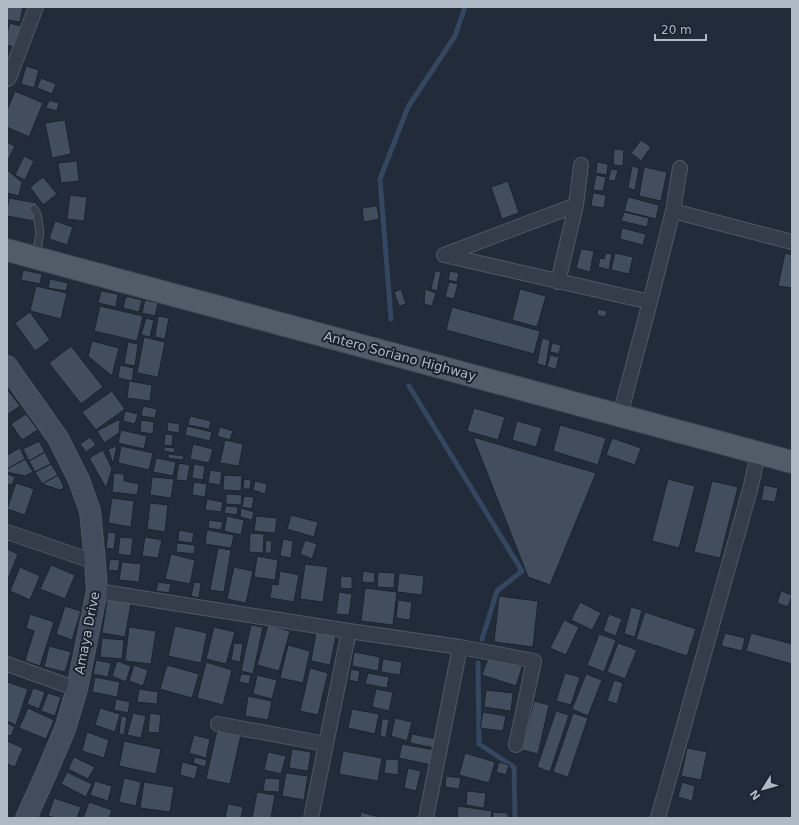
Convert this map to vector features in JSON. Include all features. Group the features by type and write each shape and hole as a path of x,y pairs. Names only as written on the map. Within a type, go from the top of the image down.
{"main road":[{"name":"Antero Soriano Highway","path":"7,250 792,462"}],"street":[{"path":"7,79 9,78 36,7"},
{"path":"558,282 576,205 580,165"},
{"path":"620,415 673,211 680,168"},
{"path":"576,205 444,255 650,302"},
{"path":"673,211 792,242"},
{"name":"Amaya Drive","path":"7,366 58,438 79,480 90,511 96,562 97,590 77,688 65,729 26,818"},
{"path":"658,818 751,486 758,453"},
{"path":"7,532 96,562"},
{"path":"97,590 349,631 460,647 534,661 516,745"},
{"path":"311,818 349,631"},
{"path":"426,818 460,647"},
{"path":"7,664 77,688"},
{"path":"218,724 326,744"}],"lane":[{"path":"34,209 37,214 40,233 35,257"}],"building":[{"path":"7,7 23,7 20,22 7,20"},
{"path":"10,23 24,27 17,48 7,45 7,33"},
{"path":"26,66 39,70 34,88 21,84"},
{"path":"41,78 56,84 52,94 37,88"},
{"path":"15,91 43,103 29,137 7,127 7,110"},
{"path":"49,100 59,103 57,111 46,108"},
{"path":"65,120 71,154 52,158 45,123"},
{"path":"641,140 651,147 641,161 631,153"},
{"path":"7,142 15,146 7,162"},
{"path":"614,149 624,150 623,166 613,165"},
{"path":"24,156 34,161 25,180 15,175"},
{"path":"77,161 79,181 61,183 58,163"},
{"path":"597,162 608,164 607,175 596,173"},
{"path":"632,166 639,168 635,190 628,188"},
{"path":"644,167 667,172 661,201 639,196"},
{"path":"611,169 618,170 615,181 608,180"},
{"path":"7,170 22,182 19,196 7,193"},
{"path":"596,175 606,177 603,191 593,190"},
{"path":"43,177 57,194 43,205 30,187"},
{"path":"508,181 519,213 502,219 491,187"},
{"path":"593,193 606,195 604,208 591,206"},
{"path":"70,195 87,197 84,221 67,219"},
{"path":"628,197 659,205 656,219 624,211"},
{"path":"9,198 37,203 34,221 7,216"},
{"path":"377,206 379,219 364,222 362,208"},
{"path":"624,212 649,218 647,227 621,221"},
{"path":"55,221 73,227 67,245 49,239"},
{"path":"622,228 646,234 643,245 620,239"},
{"path":"581,249 594,251 590,272 576,268"},
{"path":"606,253 612,254 609,270 598,267 600,258 604,259"},
{"path":"615,253 633,257 629,274 611,270"},
{"path":"785,253 792,255 792,288 778,286"},
{"path":"23,270 42,274 40,284 21,280"},
{"path":"435,271 441,272 437,291 431,289"},
{"path":"450,271 459,273 457,282 448,280"},
{"path":"50,279 68,283 66,291 48,288"},
{"path":"449,282 458,284 454,299 445,297"},
{"path":"36,286 67,293 61,319 30,311"},
{"path":"401,289 406,304 399,306 394,292"},
{"path":"425,289 436,293 432,306 424,304"},
{"path":"520,289 546,296 537,327 512,320"},
{"path":"101,291 118,294 116,307 98,303"},
{"path":"126,296 142,300 139,312 123,308"},
{"path":"145,300 158,303 155,316 142,313"},
{"path":"100,306 143,316 137,341 94,331"},
{"path":"452,307 540,331 534,354 446,330"},
{"path":"598,309 607,311 605,317 597,315"},
{"path":"30,312 50,340 35,351 15,323"},
{"path":"158,316 169,318 165,339 155,337"},
{"path":"146,318 154,320 150,337 141,335"},
{"path":"144,337 165,342 158,377 137,373"},
{"path":"542,338 550,340 546,366 537,364"},
{"path":"92,341 119,348 112,376 88,356"},
{"path":"128,342 138,344 135,366 124,364"},
{"path":"552,343 561,345 559,354 550,352"},
{"path":"71,346 103,387 81,404 49,363"},
{"path":"550,355 559,357 556,369 547,367"},
{"path":"120,365 134,368 132,381 118,378"},
{"path":"129,381 152,385 150,401 127,398"},
{"path":"7,389 20,406 7,415"},
{"path":"112,391 125,409 96,430 82,412"},
{"path":"143,406 157,409 155,418 141,416"},
{"path":"474,408 505,417 498,440 467,431"},
{"path":"125,411 138,414 135,424 123,421"},
{"path":"26,414 38,430 22,440 11,424"},
{"path":"190,416 211,421 209,429 188,425"},
{"path":"120,419 119,433 104,443 97,431"},
{"path":"141,420 154,422 153,434 140,432"},
{"path":"517,421 542,428 536,447 512,440"},
{"path":"168,422 180,424 179,433 167,431"},
{"path":"560,425 606,438 598,465 553,451"},
{"path":"187,426 212,432 210,441 185,435"},
{"path":"220,427 233,431 230,440 217,436"},
{"path":"121,430 147,436 144,449 118,443"},
{"path":"165,434 173,435 172,446 164,445"},
{"path":"90,437 96,445 86,452 80,444"},
{"path":"473,437 596,473 550,585 528,577"},
{"path":"612,438 641,448 635,465 606,455"},
{"path":"225,440 243,444 239,466 220,463"},
{"path":"39,441 45,452 29,461 23,449"},
{"path":"193,444 213,449 209,463 190,459"},
{"path":"117,446 113,464 108,449"},
{"path":"121,446 153,453 149,470 118,463"},
{"path":"164,447 175,448 174,453 164,451"},
{"path":"20,448 25,459 7,469 7,455"},
{"path":"103,450 112,469 106,488 89,458"},
{"path":"45,452 51,464 35,472 29,461"},
{"path":"168,454 184,456 183,460 168,458"},
{"path":"156,458 176,462 173,476 153,472"},
{"path":"25,459 33,472 25,476 7,472 7,469"},
{"path":"179,463 190,465 187,481 176,480"},
{"path":"51,464 58,475 42,484 35,472"},
{"path":"194,464 205,466 203,480 192,478"},
{"path":"210,470 222,472 220,485 208,483"},
{"path":"114,473 124,474 124,481 139,484 137,495 112,492"},
{"path":"7,474 15,477 12,485 7,484"},
{"path":"58,475 64,487 60,490 42,484"},
{"path":"224,475 242,476 241,491 223,490"},
{"path":"152,477 174,479 171,498 150,495"},
{"path":"244,479 251,480 250,489 243,489"},
{"path":"668,479 695,486 679,548 652,541"},
{"path":"255,481 267,484 265,494 253,490"},
{"path":"712,481 738,487 720,558 694,552"},
{"path":"194,482 207,484 205,497 192,495"},
{"path":"16,483 34,489 25,515 7,509"},
{"path":"764,485 778,488 775,502 761,500"},
{"path":"226,494 242,495 241,505 226,504"},
{"path":"244,496 254,497 252,509 242,507"},
{"path":"112,498 134,501 131,527 108,523"},
{"path":"207,499 223,502 221,512 205,510"},
{"path":"150,503 168,505 165,532 147,529"},
{"path":"226,506 238,507 237,515 224,513"},
{"path":"241,508 254,512 252,520 240,517"},
{"path":"291,515 318,522 314,537 287,529"},
{"path":"227,516 244,520 241,535 224,531"},
{"path":"256,516 277,518 275,533 254,531"},
{"path":"209,520 223,522 221,530 208,528"},
{"path":"179,530 194,533 192,543 178,541"},
{"path":"207,530 234,535 231,548 205,544"},
{"path":"108,532 116,533 114,549 106,548"},
{"path":"250,533 264,534 263,553 249,552"},
{"path":"120,537 133,538 131,556 118,554"},
{"path":"145,537 162,540 158,558 142,556"},
{"path":"283,539 293,541 291,558 280,556"},
{"path":"266,540 272,541 271,553 265,553"},
{"path":"305,540 317,544 312,559 300,554"},
{"path":"177,543 195,545 194,554 176,552"},
{"path":"218,548 231,550 224,592 210,590"},
{"path":"7,549 18,554 8,579 7,579"},
{"path":"171,554 195,560 190,584 165,579"},
{"path":"257,556 278,560 275,580 254,577"},
{"path":"110,559 120,560 118,571 108,570"},
{"path":"122,562 141,564 139,582 119,580"},
{"path":"305,564 328,567 323,602 300,599"},
{"path":"51,565 75,575 65,599 40,589"},
{"path":"20,567 40,576 30,600 10,591"},
{"path":"234,567 253,571 246,603 227,599"},
{"path":"280,571 299,575 294,602 270,598 272,584 278,585"},
{"path":"363,571 375,573 374,583 362,582"},
{"path":"378,572 395,573 394,588 377,587"},
{"path":"399,573 424,576 422,595 397,592"},
{"path":"341,576 352,577 352,589 340,588"},
{"path":"158,582 171,584 169,593 156,591"},
{"path":"194,582 201,583 199,598 191,596"},
{"path":"365,588 397,592 393,625 361,621"},
{"path":"781,591 792,595 788,607 777,603"},
{"path":"339,592 352,594 349,615 336,614"},
{"path":"108,594 132,598 125,637 102,633"},
{"path":"499,596 538,601 533,647 494,642"},
{"path":"398,600 412,602 410,620 396,618"},
{"path":"580,602 601,613 592,630 571,620"},
{"path":"65,606 81,611 72,640 56,634"},
{"path":"631,607 642,610 635,637 624,634"},
{"path":"645,612 696,629 687,656 636,639"},
{"path":"30,614 54,622 40,666 25,661 34,631 26,628"},
{"path":"609,614 622,619 616,636 603,631"},
{"path":"564,620 579,627 566,655 550,648"},
{"path":"251,625 263,627 253,674 241,671"},
{"path":"268,625 290,631 279,671 257,665"},
{"path":"175,626 207,633 201,663 168,656"},
{"path":"129,627 156,631 151,664 125,661"},
{"path":"214,627 235,632 226,664 206,659"},
{"path":"316,632 336,636 330,665 311,661"},
{"path":"725,633 745,638 742,651 721,646"},
{"path":"751,633 792,644 792,664 746,651"},
{"path":"599,634 616,640 604,672 587,665"},
{"path":"102,638 124,640 122,659 100,657"},
{"path":"234,643 243,644 240,662 231,660"},
{"path":"618,643 637,650 625,679 607,672"},
{"path":"288,645 310,651 303,683 280,678"},
{"path":"49,646 71,652 65,672 44,667"},
{"path":"354,652 380,657 378,671 352,666"},
{"path":"489,656 522,667 516,686 482,675"},
{"path":"383,659 402,662 400,675 381,672"},
{"path":"96,660 111,663 108,677 93,674"},
{"path":"117,661 131,666 126,682 112,676"},
{"path":"206,662 232,670 223,705 197,698"},
{"path":"134,665 148,670 143,686 129,681"},
{"path":"167,665 199,674 192,698 160,689"},
{"path":"310,668 328,673 318,715 300,711"},
{"path":"351,669 360,671 358,682 349,680"},
{"path":"368,673 389,677 387,688 365,684"},
{"path":"565,673 580,677 571,705 556,701"},
{"path":"241,674 251,675 249,684 239,682"},
{"path":"586,674 602,680 588,716 572,709"},
{"path":"257,675 277,680 272,699 253,694"},
{"path":"95,677 120,682 117,697 92,692"},
{"path":"614,680 623,683 617,704 607,701"},
{"path":"7,682 28,689 16,725 7,721"},
{"path":"33,688 45,692 39,709 27,704"},
{"path":"139,689 158,692 157,704 137,702"},
{"path":"376,689 393,692 389,711 372,707"},
{"path":"486,690 513,693 511,711 484,707"},
{"path":"48,693 61,697 55,716 41,711"},
{"path":"248,696 272,701 268,720 245,716"},
{"path":"116,699 130,702 128,713 114,710"},
{"path":"534,701 549,705 538,754 522,750"},
{"path":"28,708 54,720 46,739 19,728"},
{"path":"100,708 120,714 115,732 95,725"},
{"path":"352,709 379,714 375,734 348,728"},
{"path":"556,711 569,715 550,772 537,767"},
{"path":"483,712 506,716 503,731 480,728"},
{"path":"133,713 146,716 141,738 127,735"},
{"path":"150,713 161,715 159,733 148,732"},
{"path":"573,713 588,718 568,777 553,772"},
{"path":"121,716 127,717 124,735 119,734"},
{"path":"395,718 412,722 407,741 391,736"},
{"path":"382,719 389,719 386,738 380,736"},
{"path":"7,723 15,727 11,736 7,735"},
{"path":"217,730 241,735 230,784 206,779"},
{"path":"87,732 109,740 104,758 82,751"},
{"path":"412,734 437,739 435,748 410,743"},
{"path":"194,735 210,739 206,758 189,753"},
{"path":"7,741 23,748 15,767 7,764"},
{"path":"124,741 161,749 156,774 119,766"},
{"path":"402,744 434,750 431,765 399,758"},
{"path":"687,748 707,752 701,780 681,776"},
{"path":"292,749 311,752 308,771 289,768"},
{"path":"343,751 382,758 378,781 339,774"},
{"path":"268,752 286,756 281,774 264,770"},
{"path":"465,753 495,762 489,783 459,775"},
{"path":"74,757 95,767 88,779 68,769"},
{"path":"195,757 207,760 205,767 193,763"},
{"path":"386,759 399,760 398,775 384,773"},
{"path":"182,762 198,766 195,779 180,775"},
{"path":"499,762 509,765 506,775 496,772"},
{"path":"408,768 421,771 416,791 404,788"},
{"path":"67,772 92,784 86,797 61,784"},
{"path":"286,773 308,776 304,800 282,796"},
{"path":"446,776 461,778 459,789 445,787"},
{"path":"124,778 141,782 136,806 119,802"},
{"path":"265,778 280,779 279,792 263,791"},
{"path":"95,781 112,786 108,801 90,795"},
{"path":"144,782 174,787 170,812 140,808"},
{"path":"682,782 695,786 692,801 678,797"},
{"path":"467,791 486,793 484,808 466,805"},
{"path":"257,792 275,795 271,818 252,818"},
{"path":"54,798 81,807 77,818 55,818 48,816"},
{"path":"89,802 112,810 109,818 83,818"},
{"path":"228,804 243,807 241,818 225,818"},
{"path":"458,806 492,811 491,818 457,818"},
{"path":"361,812 382,818 360,818"},
{"path":"493,812 508,813 508,818 493,818"}],"waterway":[{"path":"391,319 380,179 408,107 455,36 465,7"},
{"path":"409,386 522,571 497,591 482,639"},
{"path":"478,663 479,744 514,767 515,818"}]}
